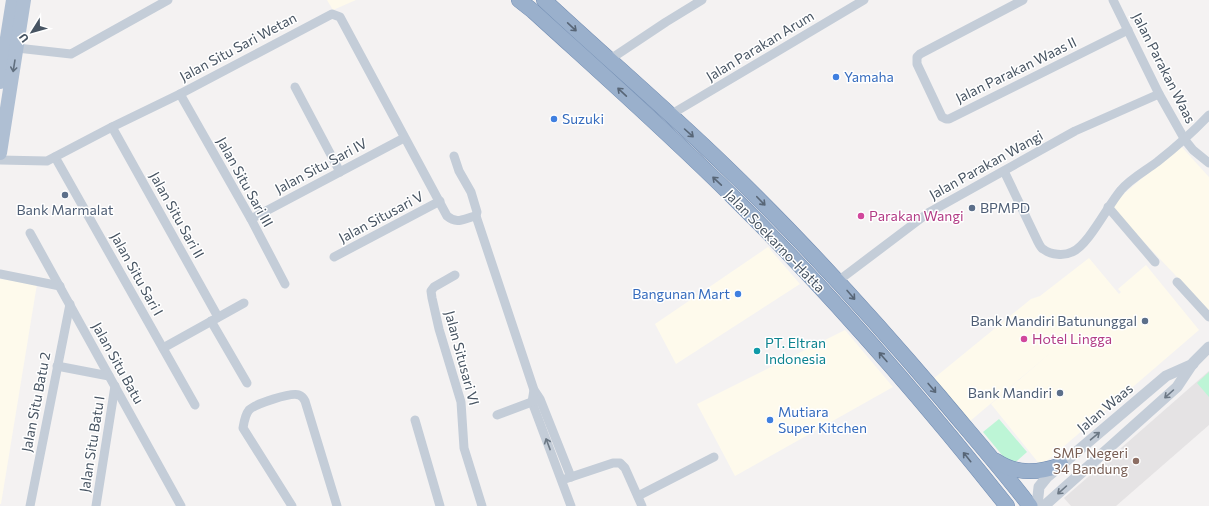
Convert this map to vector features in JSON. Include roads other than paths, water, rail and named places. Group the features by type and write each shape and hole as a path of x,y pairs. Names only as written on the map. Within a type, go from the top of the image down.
{"highway":[{"name":"Jalan Soekarno-Hatta","path":"519,0 659,126 734,197 772,236 860,330 916,395 1007,506"},
{"name":"Jalan Soekarno-Hatta","path":"544,0 753,193 838,281 989,456 1030,506"},
{"path":"989,456 1007,467 1022,471 1035,472 1061,465"}],"main road":[{"path":"0,82 13,0"},
{"path":"0,153 24,0"}],"street":[{"path":"17,48 71,54 168,0"},
{"path":"609,60 702,0"},
{"name":"Jalan Parakan Arum","path":"670,115 864,0"},
{"name":"Jalan Parakan Waas II","path":"1023,0 920,54 918,57 918,64 942,117 949,119 1128,30"},
{"name":"Jalan Parakan Waas","path":"1113,0 1159,94 1185,140 1193,150 1209,163"},
{"name":"Jalan Situ Sari Wetan","path":"0,160 47,161 180,94 332,14 340,17 447,216 452,220 459,221 476,216"},
{"path":"295,87 340,172"},
{"name":"Jalan Situ Sari III","path":"180,94 251,219 285,284"},
{"name":"Jalan Parakan Wangi","path":"838,281 928,213 1075,131 1159,94"},
{"path":"1004,171 1038,242 1043,249 1051,253 1062,255 1073,252 1087,240 1108,207 1122,189 1185,140 1209,115"},
{"name":"Jalan Situ Sari II","path":"112,127 215,319 247,383"},
{"name":"Jalan Situ Sari IV","path":"251,219 404,138"},
{"path":"454,156 459,171 471,192 477,212 476,216 534,390 536,401 566,479 571,506"},
{"name":"Jalan Situ Sari I","path":"55,157 195,405"},
{"name":"Jalan Situsari V","path":"334,257 440,201"},
{"path":"1108,207 1155,262"},
{"name":"Jalan Situ Batu","path":"30,234 182,506"},
{"path":"0,274 60,286"},
{"name":"Jalan Situsari VI","path":"455,275 434,287 431,291 439,329 461,402 464,448 482,506"},
{"path":"1177,282 1209,317"},
{"path":"162,348 244,302"},
{"name":"Jalan Situ Batu 2","path":"30,506 70,304"},
{"name":"Jalan Waas","path":"1044,506 1177,387 1193,363 1209,347"},
{"name":"Jalan Waas","path":"1037,506 1040,487 1047,477 1166,376 1193,363"},
{"path":"57,366 109,376"},
{"name":"Jalan Situ Batu I","path":"96,506 115,386"},
{"path":"292,506 243,428 246,415 251,408 280,397 296,395 300,396 305,401 337,506"},
{"path":"497,415 536,401"},
{"path":"415,420 440,506"},
{"path":"638,496 714,457"},
{"path":"566,479 616,462 620,463 625,468 642,506"}],"place":[{"name":"Yamaha","path":"836,77"},
{"name":"Suzuki","path":"554,119"},
{"name":"Bank Marmalat","path":"65,195"},
{"name":"BPMPD","path":"972,208"},
{"name":"Parakan Wangi","path":"861,216"},
{"name":"Bangunan Mart","path":"738,294"},
{"name":"Bank Mandiri Batununggal","path":"1145,321"},
{"name":"Hotel Lingga","path":"1024,339"},
{"name":"PT. Eltran Indonesia","path":"757,351"},
{"name":"Bank Mandiri","path":"1060,393"},
{"name":"Mutiara Super Kitchen","path":"770,420"},
{"name":"SMP Negeri 34 Bandung","path":"1136,461"}]}
